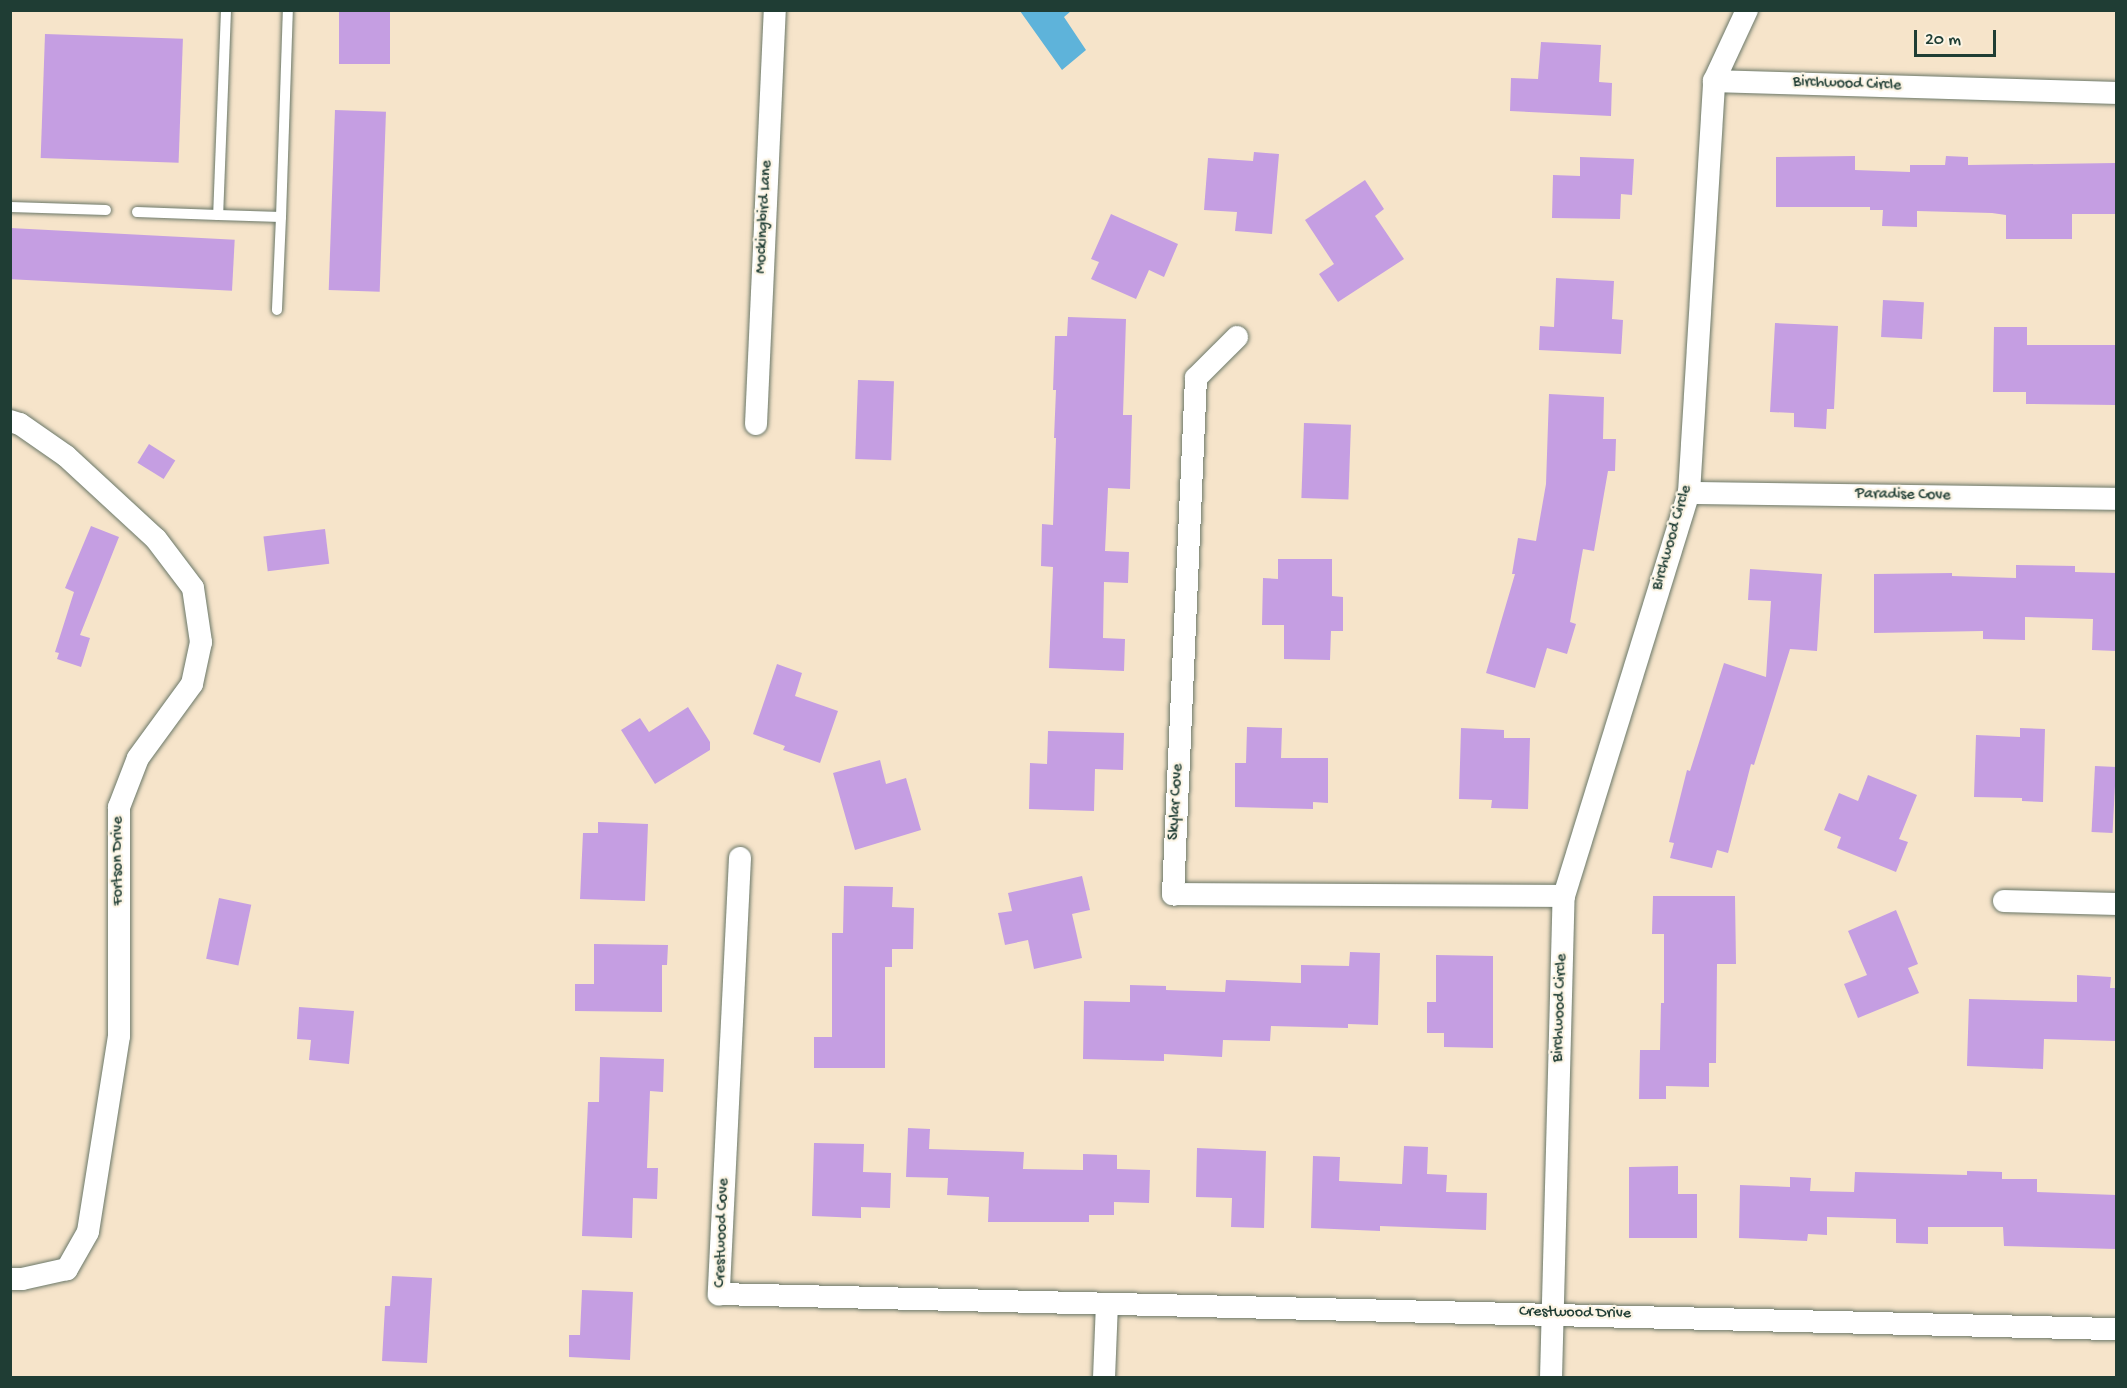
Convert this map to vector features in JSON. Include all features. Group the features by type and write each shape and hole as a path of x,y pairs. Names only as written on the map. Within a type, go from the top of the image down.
{"street":[{"name":"Mockingbird Lane","path":"756,424 775,10"},
{"path":"1714,81 1747,10"},
{"name":"Birchwood Circle","path":"1551,1377 1564,896 1689,492 1714,81 2116,93"},
{"name":"Skylar Cove","path":"1237,337 1196,378 1173,894 1564,896"},
{"name":"Fortson Drive","path":"10,421 20,424 66,456 156,539 193,588 201,642 192,684 138,758 119,807 119,1036 88,1232 67,1269 22,1279 10,1279"},
{"name":"Paradise Cove","path":"1689,492 2116,499"},
{"name":"Crestwood Cove","path":"740,858 719,1294 1107,1304"},
{"path":"2004,901 2116,904"},
{"path":"1104,1377 1107,1304"},
{"name":"Crestwood Drive","path":"1107,1304 1552,1313 2116,1329"}],"lane":[{"path":"218,214 226,10"},
{"path":"277,310 288,10"},
{"path":"10,207 106,210"},
{"path":"137,212 280,217"}],"water":[{"path":"1020,11 1071,11 1064,17 1086,50 1062,70"}],"building":[{"path":"339,10 390,10 390,64 339,64"},
{"path":"45,34 183,39 179,163 41,158"},
{"path":"1541,42 1601,45 1599,82 1612,83 1611,116 1510,111 1511,78 1538,79"},
{"path":"335,110 386,112 380,292 329,290"},
{"path":"1254,152 1279,154 1272,234 1235,231 1237,212 1204,210 1208,158 1253,161"},
{"path":"1855,156 1855,170 1910,172 1910,165 1945,165 1946,156 1968,157 1968,165 2116,163 2116,214 2072,214 2072,239 2006,239 2006,215 1992,213 1917,211 1917,227 1882,226 1883,210 1870,210 1870,207 1776,207 1776,157"},
{"path":"1580,157 1634,159 1632,195 1621,194 1620,219 1552,218 1553,175 1580,176"},
{"path":"1365,180 1384,209 1375,216 1404,259 1338,302 1319,274 1334,264 1305,220"},
{"path":"1111,214 1178,244 1164,277 1149,270 1136,299 1091,279 1099,262 1091,259"},
{"path":"10,228 235,240 232,291 10,279"},
{"path":"1556,278 1614,281 1612,319 1623,320 1621,354 1539,350 1540,326 1554,327"},
{"path":"1883,300 1924,302 1922,339 1881,337"},
{"path":"1068,317 1126,319 1123,415 1132,415 1130,489 1108,488 1105,551 1129,552 1128,583 1104,582 1103,638 1125,639 1124,671 1049,668 1053,567 1041,566 1042,524 1053,525 1056,438 1054,438 1056,390 1053,390 1055,336 1067,336"},
{"path":"1775,323 1838,326 1834,409 1827,409 1826,429 1794,427 1794,413 1770,412"},
{"path":"1994,327 2027,327 2027,345 2116,345 2116,405 2026,404 2026,392 1993,392"},
{"path":"858,380 894,381 891,460 855,459"},
{"path":"1549,394 1604,397 1603,439 1616,439 1615,471 1608,471 1594,551 1583,549 1570,622 1576,624 1567,654 1547,648 1535,688 1486,673 1515,574 1512,574 1518,538 1536,541 1546,484"},
{"path":"1304,423 1351,425 1348,500 1301,498"},
{"path":"149,444 175,460 164,479 137,463"},
{"path":"91,526 119,537 80,635 90,638 81,667 57,659 59,653 55,652 74,592 65,588"},
{"path":"325,529 329,564 268,571 263,537"},
{"path":"1278,559 1332,559 1332,596 1343,597 1343,631 1331,631 1330,660 1284,659 1284,625 1262,625 1263,578 1278,579"},
{"path":"2016,565 2075,566 2075,572 2116,573 2116,651 2092,650 2093,619 2025,617 2025,640 1983,639 1983,631 1874,633 1874,574 1952,573 1952,576 2016,578"},
{"path":"1750,569 1822,574 1817,651 1790,649 1754,765 1751,764 1728,853 1717,850 1712,868 1670,858 1674,843 1669,842 1687,770 1690,771 1724,663 1766,677 1771,601 1748,600"},
{"path":"777,664 802,673 795,696 838,711 820,763 783,750 785,746 753,734"},
{"path":"688,707 710,742 710,750 655,784 621,730 640,718 649,732"},
{"path":"1247,727 1282,728 1281,758 1328,758 1328,803 1313,802 1313,809 1235,807 1235,763 1246,763"},
{"path":"1461,728 1504,730 1504,738 1530,738 1528,809 1491,808 1492,800 1459,799"},
{"path":"2020,728 2045,729 2043,802 2022,801 2022,798 1974,797 1976,735 2020,737"},
{"path":"1048,731 1124,733 1123,770 1095,769 1094,811 1029,809 1030,763 1047,764"},
{"path":"880,760 886,784 906,778 921,830 855,850 833,773"},
{"path":"2095,766 2116,767 2113,833 2092,832"},
{"path":"1868,775 1917,795 1899,839 1908,842 1896,872 1837,848 1841,837 1824,830 1839,793 1858,801"},
{"path":"598,822 648,824 645,901 580,899 583,833 598,833"},
{"path":"1082,876 1090,910 1072,914 1082,958 1034,969 1028,940 1005,945 998,913 1012,911 1008,893"},
{"path":"844,886 893,887 892,907 914,908 913,949 892,949 892,967 885,967 885,1068 814,1068 814,1037 832,1037 832,933 843,933"},
{"path":"1653,896 1735,896 1736,964 1717,964 1716,1063 1709,1063 1709,1087 1666,1086 1666,1099 1639,1099 1640,1050 1660,1050 1661,1003 1664,1003 1664,934 1652,934"},
{"path":"219,898 251,905 238,966 206,959"},
{"path":"1896,910 1918,964 1908,968 1919,993 1858,1018 1844,984 1867,975 1848,931"},
{"path":"594,944 668,945 667,965 662,965 662,1012 575,1011 575,984 594,984"},
{"path":"1350,952 1380,953 1378,1025 1348,1024 1348,1028 1271,1026 1270,1041 1223,1040 1222,1057 1164,1054 1164,1061 1083,1059 1084,1001 1130,1002 1130,985 1166,986 1166,990 1225,992 1226,980 1301,983 1301,965 1349,966"},
{"path":"1436,955 1493,956 1493,1048 1444,1047 1444,1033 1427,1033 1427,1002 1436,1002"},
{"path":"2077,975 2111,977 2110,988 2116,988 2116,1041 2044,1039 2043,1069 1967,1066 1969,999 2077,1002"},
{"path":"299,1007 354,1011 349,1064 309,1060 311,1040 297,1039"},
{"path":"600,1057 664,1059 663,1092 650,1091 647,1168 658,1168 657,1199 633,1198 632,1238 582,1236 588,1102 599,1102"},
{"path":"908,1128 930,1129 929,1149 1024,1152 1023,1169 1083,1170 1083,1154 1117,1155 1117,1169 1150,1170 1149,1203 1114,1202 1114,1215 1089,1215 1089,1222 988,1222 989,1197 947,1195 948,1178 906,1177"},
{"path":"814,1143 864,1144 863,1172 891,1173 890,1208 861,1207 861,1218 812,1216"},
{"path":"1404,1146 1428,1147 1427,1174 1447,1175 1446,1192 1487,1193 1486,1230 1380,1226 1380,1231 1311,1228 1313,1156 1340,1157 1339,1181 1402,1184"},
{"path":"1197,1148 1266,1151 1264,1228 1231,1227 1232,1198 1196,1197"},
{"path":"1678,1166 1678,1194 1697,1194 1697,1238 1629,1238 1629,1167"},
{"path":"1967,1171 2002,1172 2002,1179 2037,1179 2037,1192 2116,1195 2116,1249 2004,1246 2003,1227 1928,1227 1928,1244 1896,1243 1896,1219 1827,1217 1827,1235 1808,1234 1807,1241 1739,1238 1740,1185 1790,1187 1790,1177 1811,1178 1810,1191 1854,1192 1855,1172 1967,1175"},
{"path":"392,1276 432,1278 427,1363 382,1361 385,1306 390,1306"},
{"path":"582,1290 633,1292 630,1360 569,1357 569,1335 580,1335"}]}
